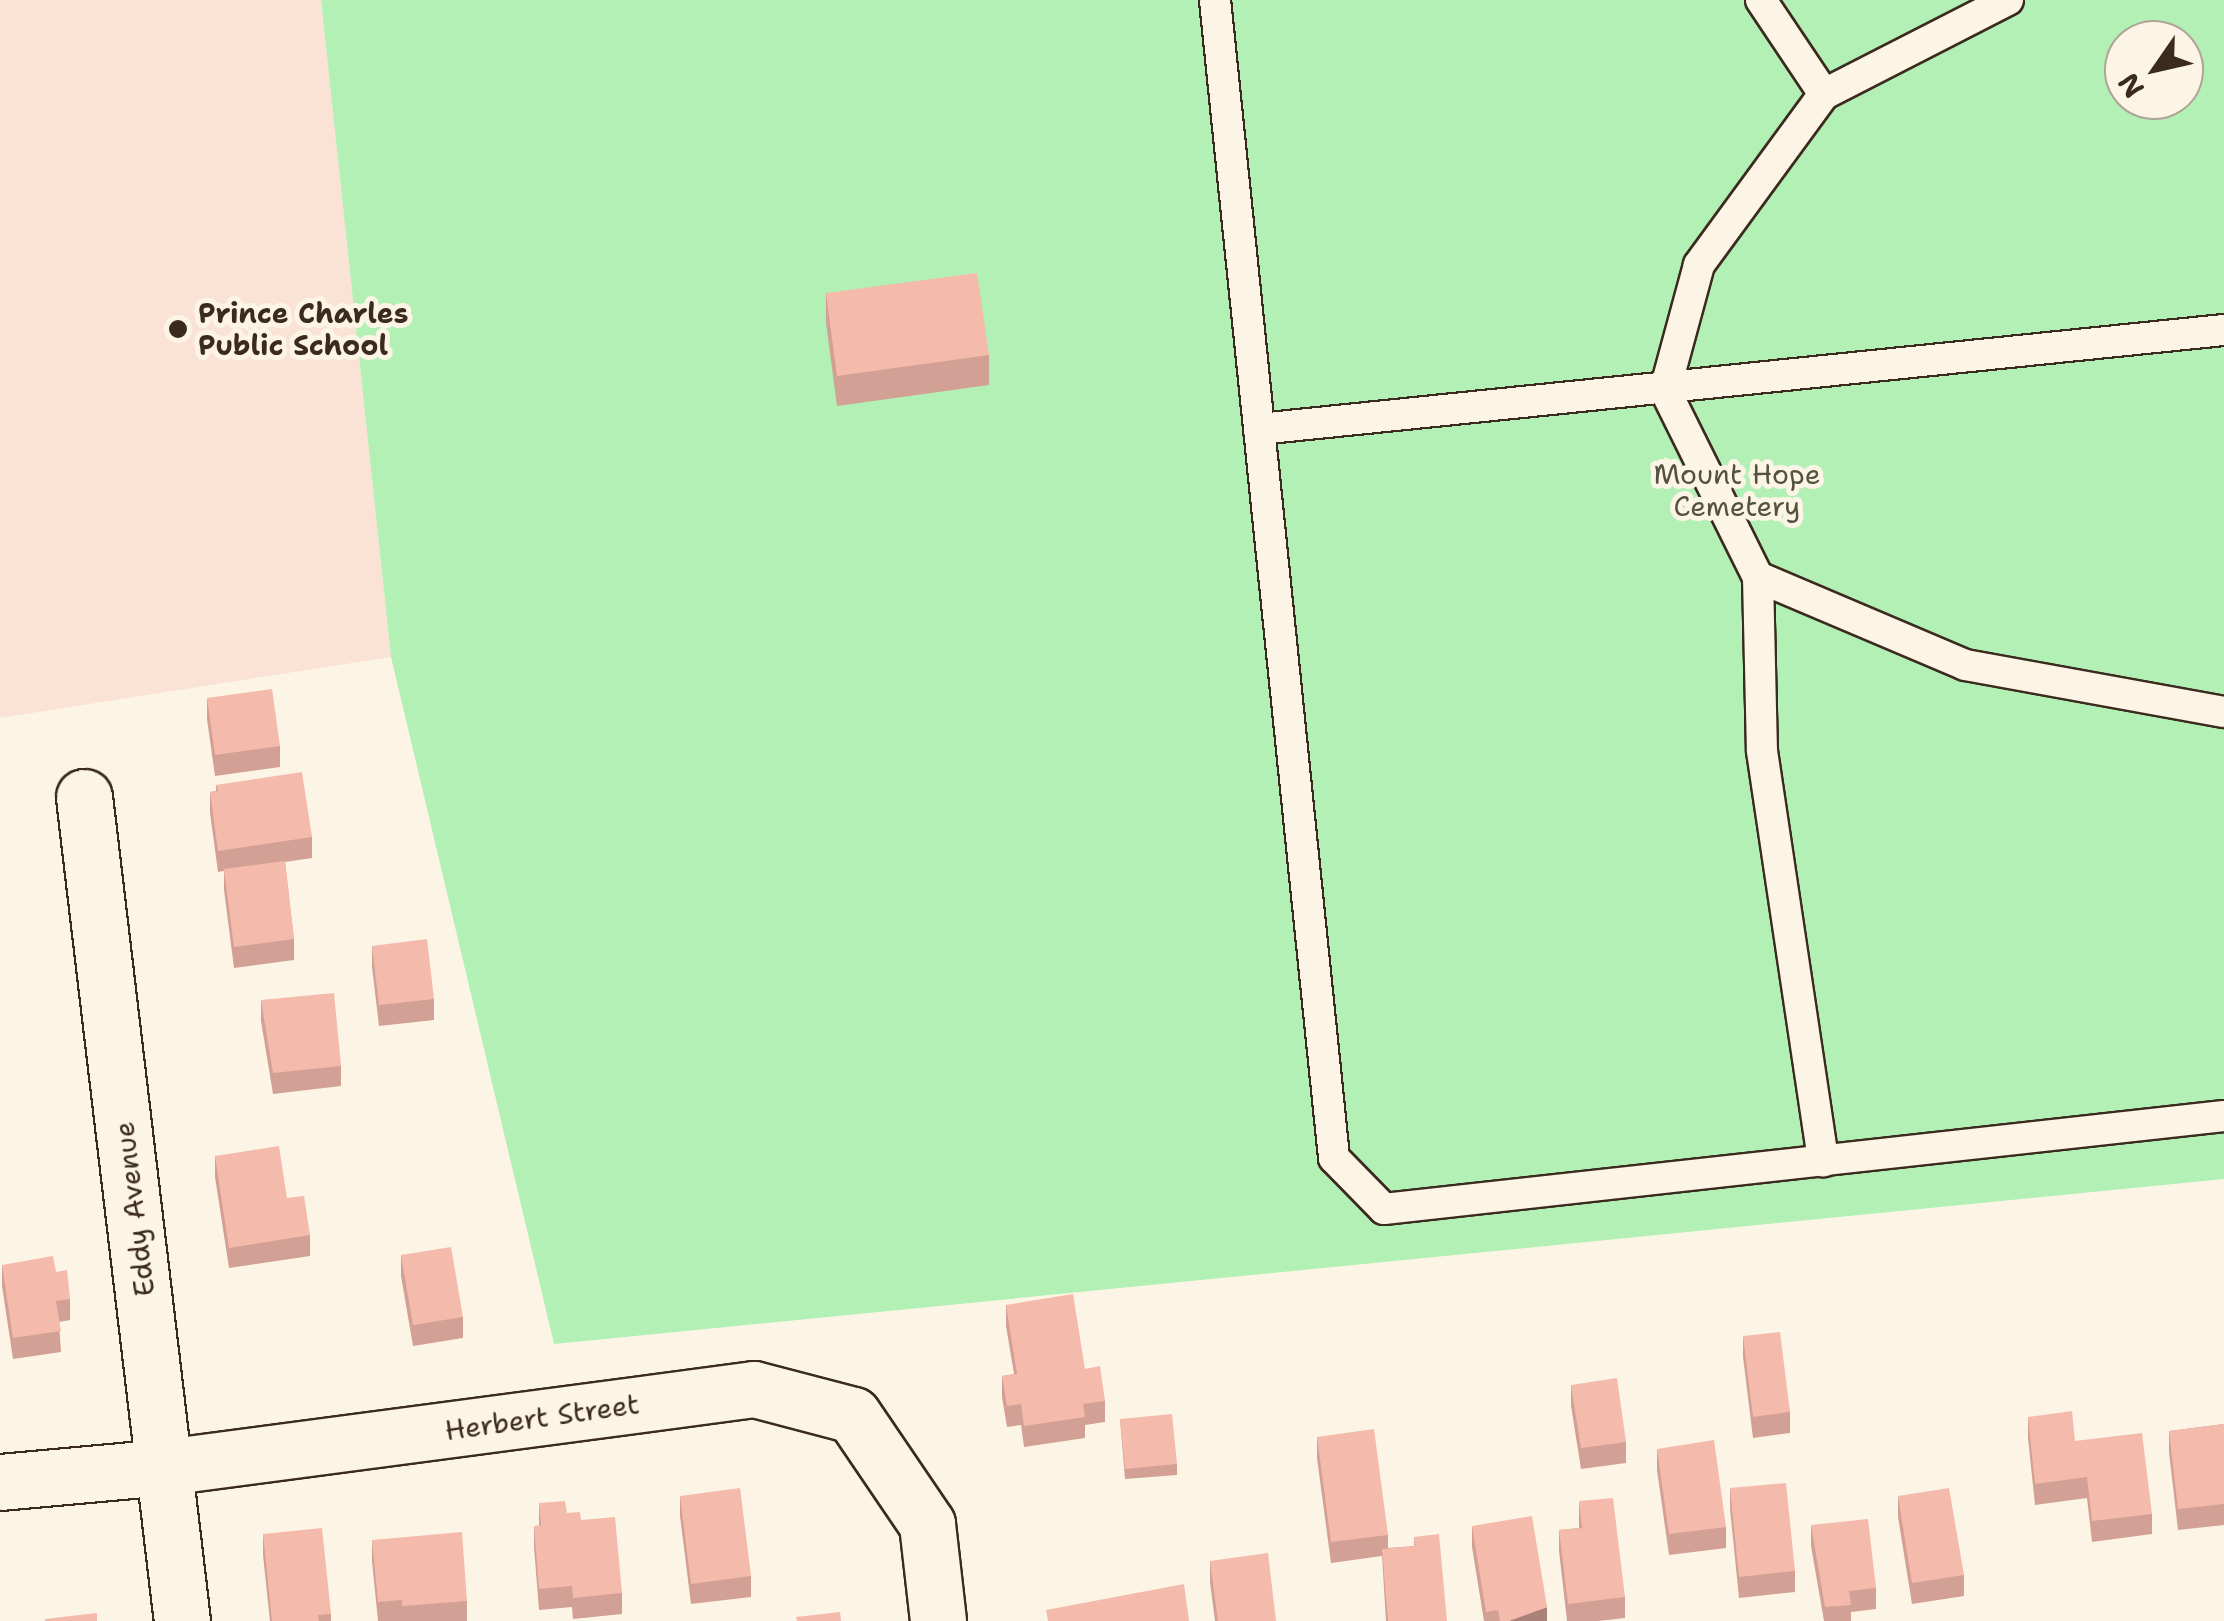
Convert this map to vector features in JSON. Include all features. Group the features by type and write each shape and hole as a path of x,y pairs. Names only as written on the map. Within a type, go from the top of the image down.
{"street":[{"name":"Eddy Avenue","path":"84,797 182,1621"},
{"name":"Herbert Street","path":"0,1482 165,1467 754,1389 853,1415 927,1524 938,1621"}],"lane":[{"path":"1215,0 1334,1158 1384,1208 2224,1116"},
{"path":"1761,0 1824,94"},
{"path":"1823,1161 1762,751 1758,578 1666,390 1699,265 1824,94 2008,0"},
{"path":"1259,429 2224,330"},
{"path":"1758,578 1965,666 2224,712"}],"shaded area":[{"name":"Prince Charles Public School","path":"0,0 321,0 391,657 0,718"}],"green space":[{"name":"Mount Hope Cemetery","path":"321,0 2224,0 2224,1179 554,1344 391,657"}],"building":[{"path":"977,273 989,355 837,376 826,293"},
{"path":"272,689 280,746 215,755 207,698"},
{"path":"302,772 312,837 218,851 210,792 218,791 216,785"},
{"path":"285,861 294,939 234,947 224,869"},
{"path":"427,939 434,999 379,1005 372,946"},
{"path":"334,993 341,1066 273,1073 261,1000"},
{"path":"279,1146 287,1198 304,1196 310,1235 229,1248 215,1156"},
{"path":"451,1247 463,1317 413,1325 401,1255"},
{"path":"53,1256 56,1272 67,1270 70,1299 56,1301 61,1331 13,1338 2,1265"},
{"path":"1073,1294 1085,1369 1100,1366 1105,1401 1083,1404 1085,1417 1024,1426 1021,1404 1007,1406 1002,1376 1017,1374 1006,1305"},
{"path":"1780,1332 1790,1412 1753,1417 1743,1336"},
{"path":"1617,1378 1626,1442 1581,1448 1571,1385"},
{"path":"2072,1411 2075,1441 2142,1433 2152,1514 2092,1521 2087,1477 2035,1484 2028,1417"},
{"path":"1172,1414 1177,1464 1125,1469 1120,1419"},
{"path":"2224,1424 2224,1504 2178,1509 2169,1431"},
{"path":"1374,1429 1388,1535 1331,1542 1317,1437"},
{"path":"1714,1440 1726,1527 1669,1534 1657,1449"},
{"path":"1786,1483 1795,1571 1739,1577 1730,1488"},
{"path":"740,1488 751,1576 691,1584 680,1496"},
{"path":"1949,1488 1964,1575 1912,1583 1898,1496"},
{"path":"1613,1498 1625,1597 1568,1604 1559,1530 1582,1528 1579,1501"},
{"path":"565,1501 567,1513 580,1512 581,1520 615,1517 622,1593 573,1598 572,1586 539,1589 534,1526 541,1525 539,1503"},
{"path":"1532,1516 1547,1607 1500,1621 1498,1610 1486,1612 1472,1526"},
{"path":"1868,1519 1876,1588 1849,1591 1851,1605 1825,1607 1811,1525"},
{"path":"322,1528 331,1614 318,1615 319,1621 272,1621 263,1534"},
{"path":"462,1532 467,1601 402,1606 402,1600 378,1602 372,1540"},
{"path":"1439,1534 1447,1621 1388,1621 1382,1549 1415,1546 1414,1537"},
{"path":"1268,1553 1276,1621 1218,1621 1210,1561"},
{"path":"1184,1584 1189,1621 1048,1621 1046,1610"},
{"path":"840,1612 841,1621 797,1621 796,1617"},
{"path":"97,1613 97,1621 45,1621 45,1619"}],"place":[{"name":"Prince Charles Public School","path":"178,329"}]}
